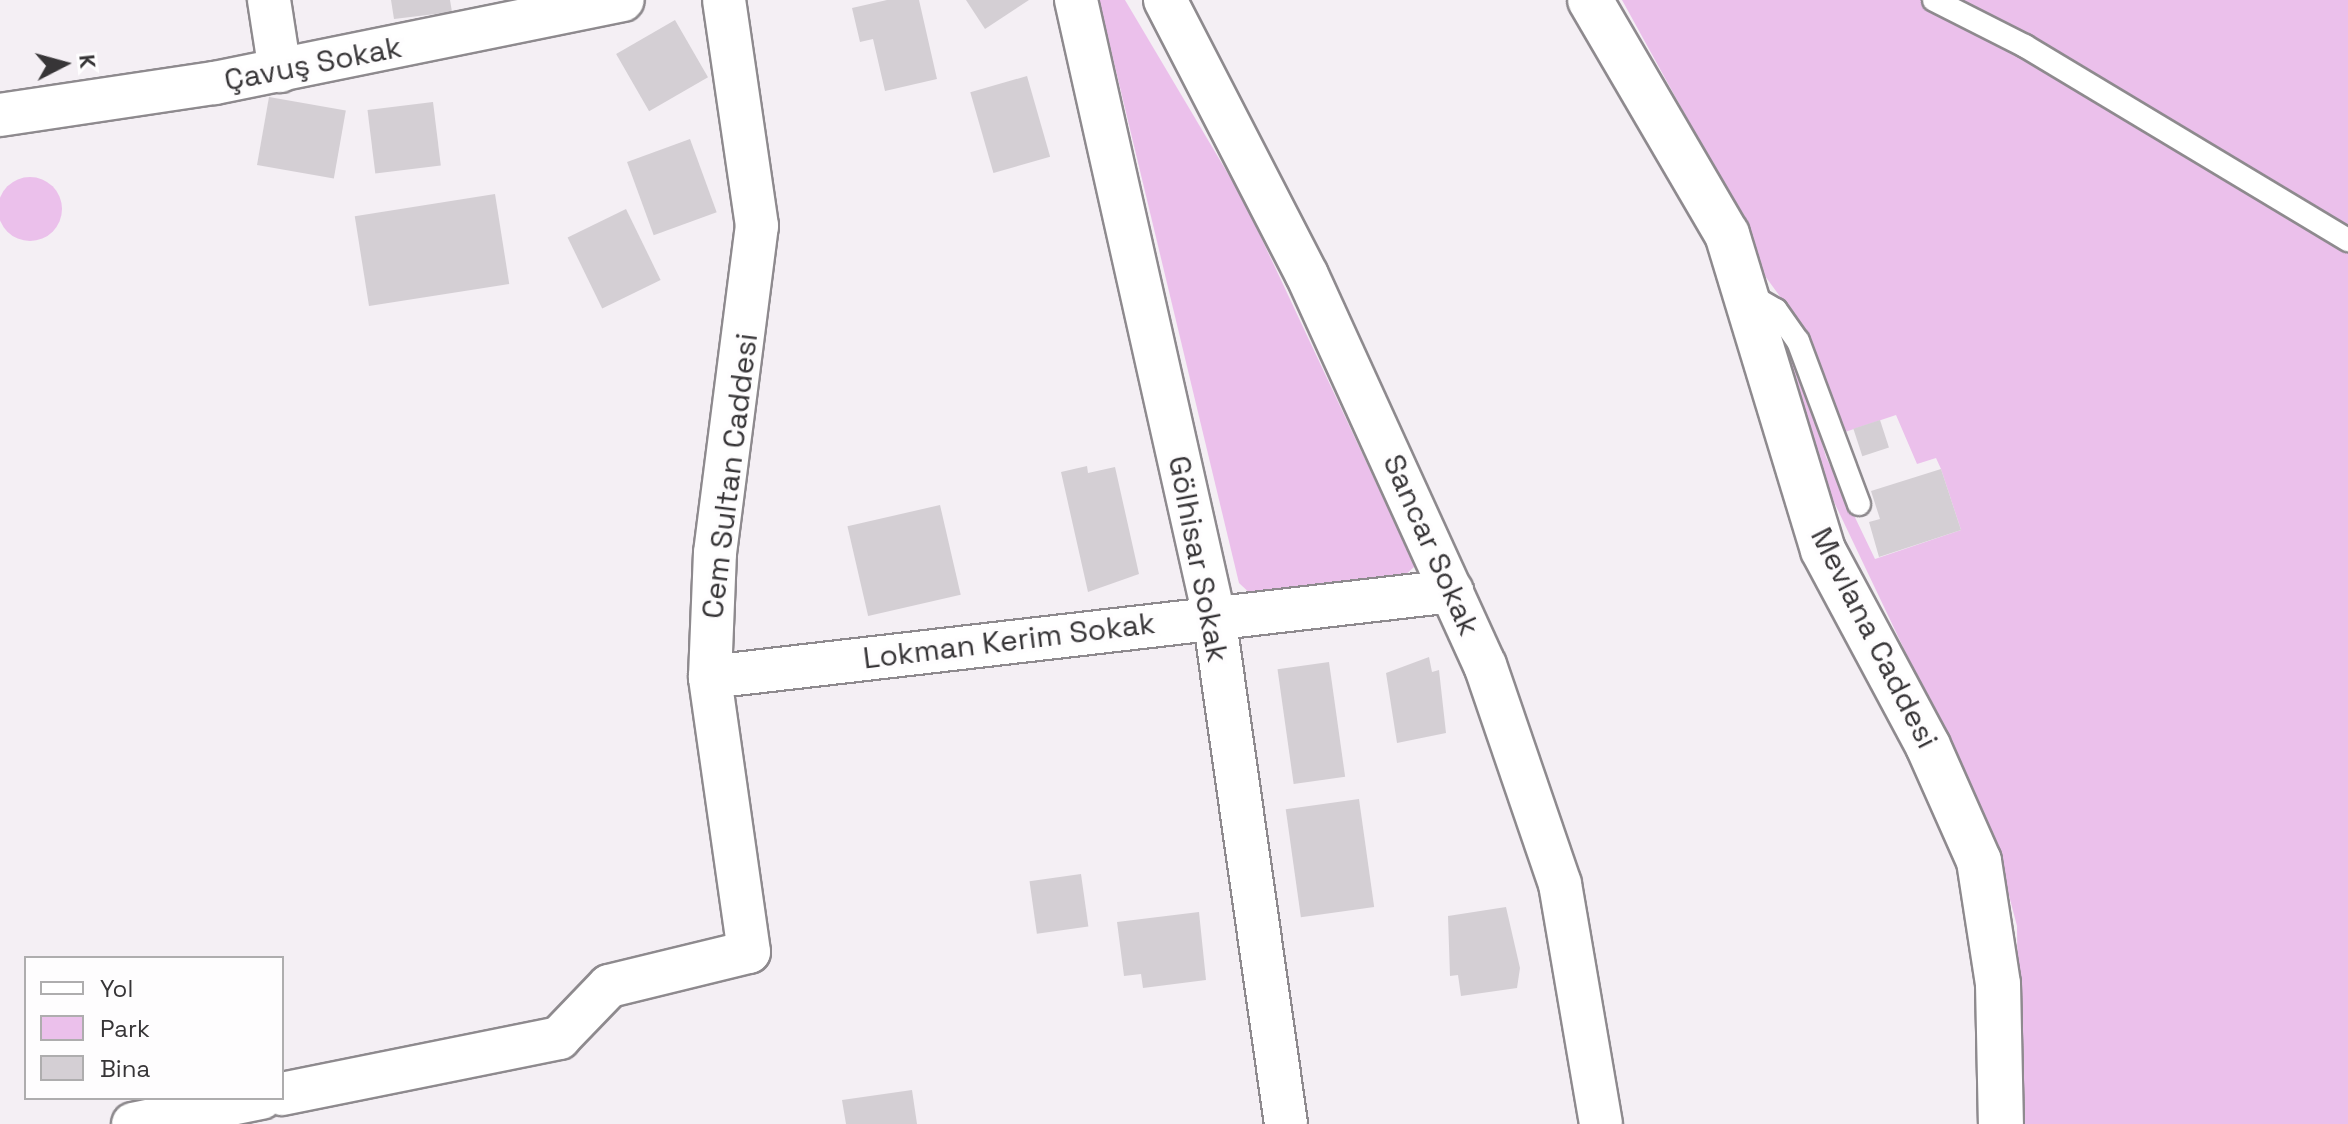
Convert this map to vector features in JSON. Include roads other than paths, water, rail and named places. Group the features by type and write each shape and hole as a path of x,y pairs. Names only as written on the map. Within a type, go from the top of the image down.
{"street":[{"path":"269,0 280,71"},
{"name":"Çavuş Sokak","path":"0,115 280,71 623,0"},
{"name":"Cem Sultan Caddesi","path":"284,1094 559,1038 609,986 749,952 710,677 715,553 757,226 724,0"},
{"name":"Gölhisar Sokak","path":"1076,0 1214,616 1286,1124"},
{"name":"Sancar Sokak","path":"1165,0 1307,275 1452,591 1560,884 1601,1124"},
{"name":"Mevlana Caddesi","path":"1590,0 1714,207 1748,294 1823,550 1928,746 1979,861 1998,984 2001,1124"},
{"name":"Lokman Kerim Sokak","path":"710,677 1214,616 1452,591"},
{"path":"133,1124 251,1100"}],"lane":[{"path":"1934,0 2025,46 2348,240"},
{"path":"1748,294 1776,310 1798,341 1859,504"}]}
